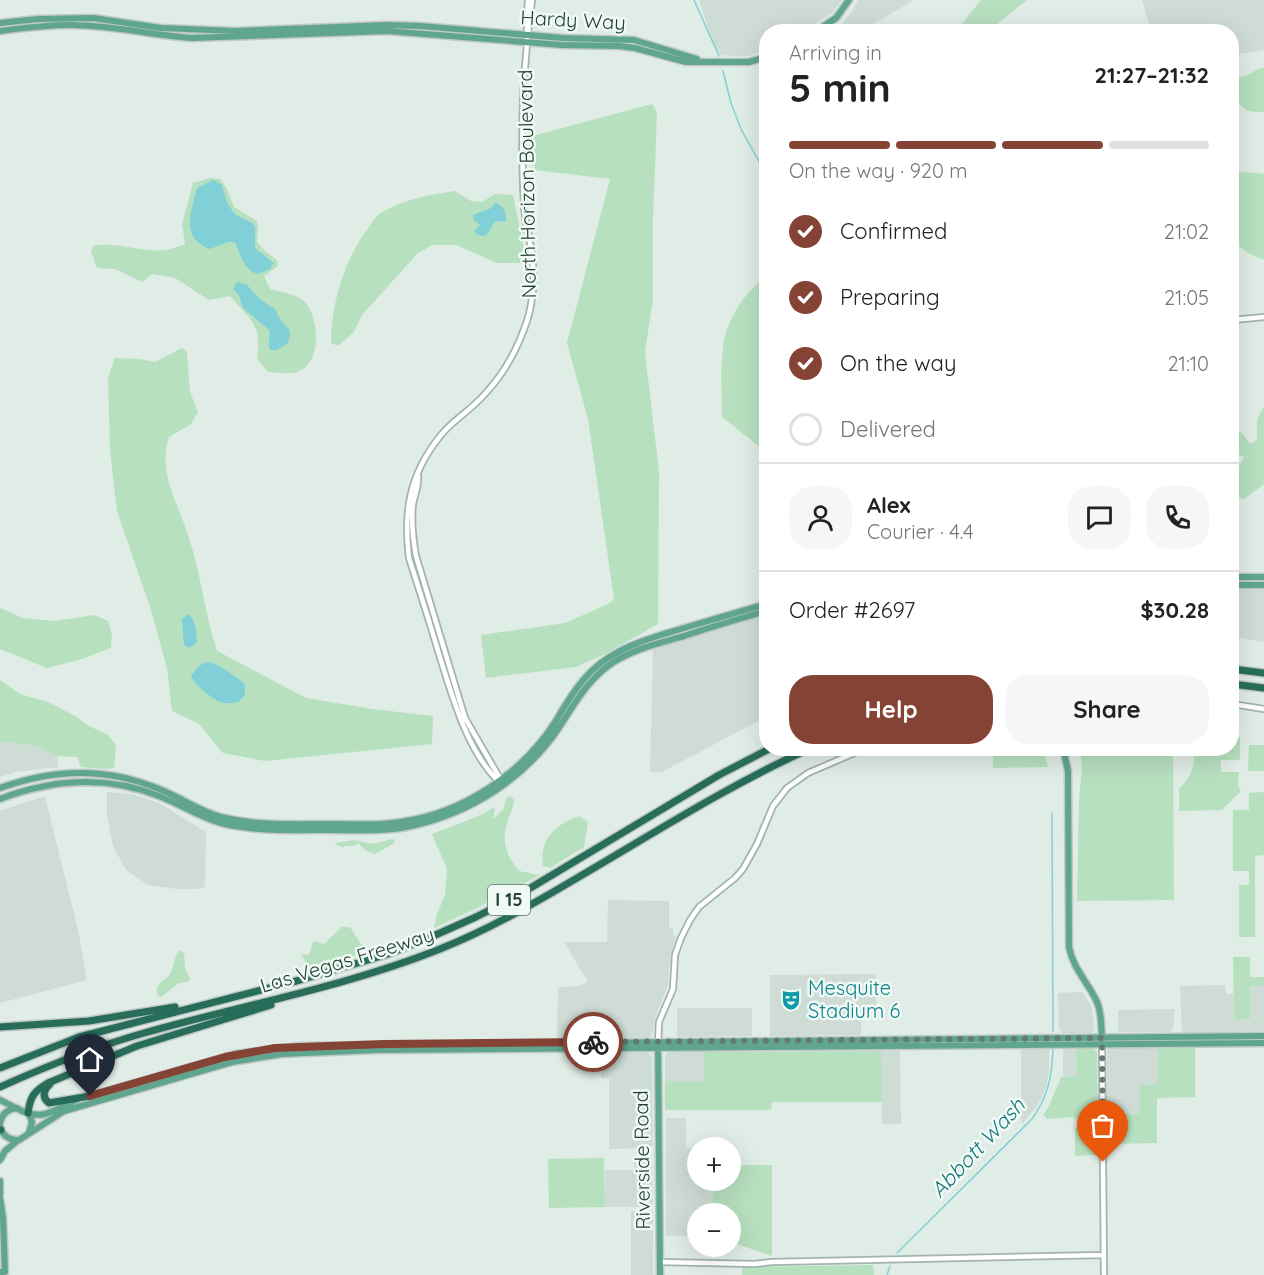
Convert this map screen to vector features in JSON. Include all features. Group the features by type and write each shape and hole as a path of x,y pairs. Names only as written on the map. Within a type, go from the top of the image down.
{"highway":[{"path":"1239,670 1264,674"},
{"path":"1239,685 1264,688"},
{"name":"Las Vegas Freeway","path":"0,1068 88,1034 385,955 476,917 517,896 719,775 759,754"},
{"name":"Las Vegas Freeway","path":"0,1087 57,1062 135,1035 324,988 391,968 481,932 728,790 795,756"},
{"path":"30,1116 31,1096 39,1088 106,1058 136,1046 324,988"},
{"path":"0,1027 60,1025 225,999"},
{"path":"51,1082 44,1094 49,1102 90,1096"}],"main road":[{"path":"827,24 836,18 849,0"},
{"name":"Hardy Way","path":"0,23 49,18 93,18 193,30 234,31 386,25 527,38"},
{"name":"Hardy Way","path":"0,30 71,25 192,38 387,31 527,38 634,40 710,63 749,62 759,59"},
{"path":"1239,577 1264,577"},
{"path":"1239,585 1264,585"},
{"path":"0,799 53,783 94,781 137,788 172,801 203,817 237,827 259,830 382,830 432,821 464,809 500,781 540,742 569,697 588,674 608,658 639,642 759,606"},
{"path":"0,788 48,775 95,773 137,781 158,788 207,812 261,824 382,824 407,821 432,815 462,803 522,771 544,748 576,700 594,678 613,663 640,649 759,613"},
{"path":"1065,756 1068,771 1069,947 1074,966 1098,1004 1102,1041"},
{"path":"1213,1040 1264,1036"},
{"path":"0,1160 8,1148 64,1111 232,1062 282,1054 658,1045 1213,1040 1264,1043"},
{"path":"377,1050 384,1044"},
{"path":"0,1100 30,1116 48,1114 70,1102 225,1057 252,1051 300,1046 658,1045"},
{"name":"Riverside Road","path":"658,1045 660,1275"},
{"path":"18,1108 4,1113 0,1127 9,1139 19,1140"},
{"path":"28,1135 32,1127 30,1116"},
{"path":"0,1181 3,1272"}],"street":[{"name":"North Horizon Boulevard","path":"527,38 525,25 528,0"},
{"name":"North Horizon Boulevard","path":"500,781 465,718 416,556 412,523 418,476 425,458 442,434 484,395 510,362 527,318 532,295 533,272 524,204 523,101 532,0"},
{"path":"1239,319 1264,317"},
{"path":"1239,705 1264,709"},
{"path":"658,1045 659,1022 673,989 675,955 690,920 699,907 743,869 773,806 787,788 821,766 846,756"},
{"path":"1102,1041 1104,1275"},
{"path":"660,1262 754,1264 1103,1256"}],"shaded area":[{"path":"699,0 842,0 832,13 814,24 759,24 759,53 748,56 721,55 714,47"},
{"path":"858,0 914,0 874,24 842,24"},
{"path":"1142,0 1264,0 1264,50 1239,54 1239,24 1149,24"},
{"path":"1239,590 1264,590 1264,642 1239,638"},
{"path":"759,616 759,721 662,772 650,772 653,649"},
{"path":"0,741 35,746 58,756 58,767 16,772 0,777"},
{"path":"107,792 132,794 159,803 206,832 205,887 177,889 148,885 126,870 113,846 107,815"},
{"path":"45,796 78,930 87,980 0,1003 0,811"},
{"path":"608,900 669,901 669,928 673,928 673,935 676,937 670,957 668,985 656,1015 653,1031 650,1038 557,1039 558,987 579,986 588,982 564,942 607,942"},
{"path":"876,974 876,1008 861,1009 861,1035 770,1036 770,975"},
{"path":"1225,985 1226,994 1233,994 1234,1019 1250,985 1264,985 1264,1031 1182,1033 1180,986"},
{"path":"1083,992 1092,1008 1094,1030 1091,1033 1062,1033 1059,1029 1058,993"},
{"path":"677,1008 752,1008 752,1036 677,1037"},
{"path":"1175,1009 1173,1029 1170,1032 1118,1032 1118,1010"},
{"path":"1109,1048 1158,1048 1157,1085 1140,1114 1107,1114 1107,1051"},
{"path":"1021,1049 1049,1049 1046,1088 1037,1106 1023,1123 1021,1121"},
{"path":"1063,1049 1076,1049 1077,1077 1063,1077"},
{"path":"881,1051 900,1051 901,1124 882,1124"},
{"path":"647,1052 652,1057 653,1145 649,1148 609,1149 609,1078 601,1078 601,1061 611,1061 611,1053"},
{"path":"669,1052 704,1052 704,1081 665,1081 665,1056"},
{"path":"666,1118 686,1118 687,1191 713,1191 713,1203 687,1203 687,1236 666,1236"},
{"path":"634,1157 652,1157 653,1207 605,1207 605,1170 634,1170"},
{"path":"631,1211 653,1211 653,1275 631,1275"}],"green space":[{"path":"981,0 1027,0 998,24 962,24"},
{"path":"1264,67 1264,112 1249,111 1240,104 1239,78"},
{"path":"652,104 657,113 653,298 645,352 659,472 658,624 605,654 576,667 486,678 481,635 565,623 610,603 614,599 588,419 567,343 610,179 535,170 532,136"},
{"path":"1239,172 1264,174 1264,260 1248,253 1239,246"},
{"path":"210,178 220,179 234,207 257,221 257,242 277,260 278,266 264,276 270,289 298,297 310,310 316,330 314,351 311,360 297,372 268,372 257,359 258,338 254,324 230,296 209,300 175,278 152,274 142,282 115,269 97,268 91,251 93,246 111,245 168,250 185,244 182,224 193,183"},
{"path":"455,191 471,201 483,202 494,194 513,195 527,263 497,263 456,245 432,245 417,254 362,315 354,332 338,346 331,343 334,312 346,267 360,239 374,219 390,208 408,201"},
{"path":"758,283 759,446 722,417 721,373 725,337 732,317 744,298"},
{"path":"182,348 187,352 190,392 198,412 191,424 169,437 166,451 167,476 193,552 217,651 306,698 433,716 432,744 265,761 223,753 199,724 172,711 167,668 150,607 117,511 110,450 108,378 115,358 155,362"},
{"path":"1264,406 1264,484 1244,499 1239,498 1239,466 1244,457 1239,455 1239,431 1248,442 1253,443 1257,439 1257,419"},
{"path":"0,608 23,618 55,621 94,615 108,621 112,635 111,648 79,660 47,668 0,649"},
{"path":"0,680 20,694 48,702 108,735 116,745 114,768 81,767 77,757 58,756 35,746 0,741"},
{"path":"1240,737 1240,760 1221,760 1221,772 1239,772 1238,785 1241,791 1222,810 1179,811 1179,789 1192,771 1194,756 1239,756"},
{"path":"1249,745 1264,745 1264,771 1248,771"},
{"path":"993,756 1046,756 1048,767 993,768"},
{"path":"1081,756 1173,756 1174,900 1077,901 1079,800 1082,769"},
{"path":"1264,792 1264,855 1255,856 1255,937 1239,937 1239,885 1249,885 1249,871 1233,871 1233,810 1249,810 1249,793"},
{"path":"510,796 514,803 505,830 508,854 519,871 540,875 434,928 445,895 447,869 432,834 479,816 495,807 493,819 503,810 506,799"},
{"path":"579,816 588,822 584,847 550,868 543,866 544,848 551,834 563,823"},
{"path":"354,840 373,844 395,840 393,844 375,854 366,851 358,843 343,848 334,843"},
{"path":"342,927 350,927 361,944 374,950 309,969 301,954 310,953 313,941 324,944"},
{"path":"180,950 184,953 185,967 190,979 188,982 179,983 161,997 157,995 157,988 170,974"},
{"path":"1233,957 1250,957 1250,977 1264,977 1264,985 1250,986 1250,1019 1234,1019"},
{"path":"1159,1047 1195,1047 1195,1097 1157,1098 1157,1143 1107,1144 1107,1114 1140,1114 1140,1085 1157,1085"},
{"path":"1076,1049 1094,1049 1097,1052 1098,1117 1095,1119 1075,1119 1073,1117 1047,1119 1043,1115 1061,1077 1077,1077"},
{"path":"881,1051 882,1102 772,1102 771,1110 665,1109 665,1081 704,1081 704,1052"},
{"path":"1075,1128 1096,1128 1097,1155 1075,1156"},
{"path":"604,1158 605,1207 549,1208 548,1159"},
{"path":"741,1165 772,1165 772,1256 741,1245 741,1203 713,1203 713,1191 741,1191"},
{"path":"873,1265 874,1275 742,1275 742,1267"}],"water":[{"path":"213,180 222,185 227,202 236,215 255,227 255,248 274,263 270,269 258,274 249,269 235,242 228,242 210,249 194,238 190,223 197,188"},
{"path":"495,203 504,210 506,221 494,222 485,236 478,235 474,231 480,225 474,220 473,215 491,208"},
{"path":"237,282 246,284 261,300 275,309 281,321 289,329 288,343 277,350 270,350 269,330 243,308 239,296 233,289"},
{"path":"188,614 194,623 197,639 197,642 190,648 184,645 182,619"},
{"path":"209,662 245,684 245,694 239,702 220,702 193,681 191,677 196,669"}],"waterway":[{"path":"694,0 719,56"},
{"name":"Abbott Wash","path":"723,71 731,103 741,129 759,161"},
{"name":"Abbott Wash","path":"1052,813 1053,1031"},
{"name":"Abbott Wash","path":"897,1253 1032,1119 1042,1103 1048,1086 1053,1049"},
{"name":"Abbott Wash","path":"887,1275 890,1266"}],"way so far":[{"path":"593,1042 1102,1038 1103,1162"}],"place":[{"name":"Mesquite Stadium 6","path":"791,1000"}],"route":[{"path":"90,1096 225,1057 275,1048 384,1044 593,1042"}]}
